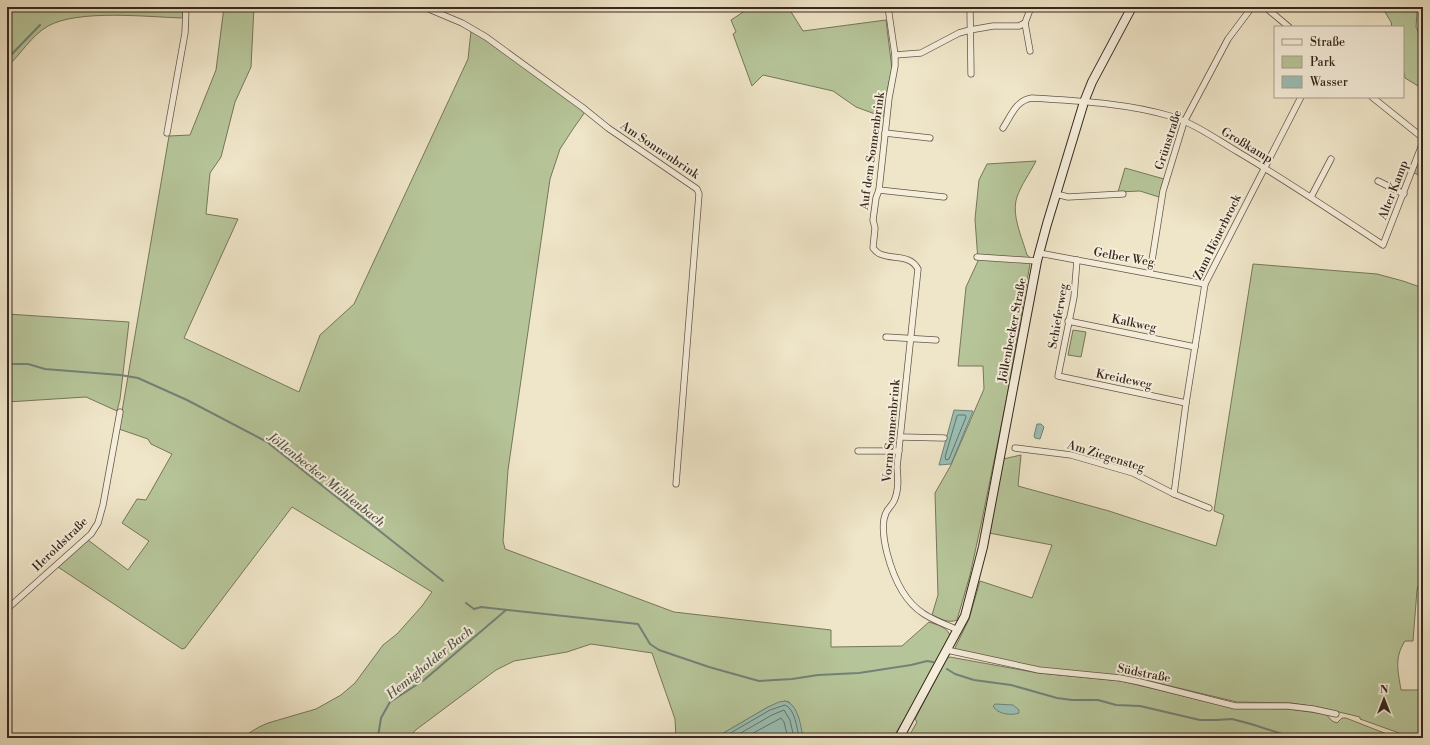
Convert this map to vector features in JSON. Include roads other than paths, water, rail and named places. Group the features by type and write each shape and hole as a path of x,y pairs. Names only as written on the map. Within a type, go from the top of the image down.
{"main road":[{"name":"Jöllenbecker Straße","path":"899,738 965,616 983,547 1038,257 1084,102 1092,82 1132,7"}],"street":[{"path":"167,133 185,33 186,7"},
{"name":"Am Sonnenbrink","path":"424,7 462,23 486,37 582,107 608,128 697,189 700,194 676,484"},
{"name":"Auf dem Sonnenbrink","path":"888,7 895,66 889,98 879,190 876,198 873,220 875,228 873,248 879,254 909,260 915,263 918,269 908,364"},
{"path":"970,7 971,74"},
{"path":"1030,51 1025,23 1031,7"},
{"name":"Grünstraße","path":"1150,273 1164,191 1184,122 1228,38 1252,7"},
{"path":"1265,7 1288,26"},
{"path":"895,56 921,53 959,33 970,30 993,26 1019,26 1025,23"},
{"name":"Großkamp","path":"1003,128 1014,109 1025,99 1032,98 1125,107 1170,116 1212,136 1311,197 1383,246"},
{"name":"Zum Hönerbrock","path":"1174,494 1186,404 1205,284 1300,98"},
{"path":"1373,98 1423,138"},
{"path":"885,133 930,138"},
{"name":"Alter Kamp","path":"1383,246 1423,142"},
{"path":"1311,197 1332,159"},
{"path":"1378,181 1404,194"},
{"path":"879,190 944,197"},
{"path":"1056,194 1068,197 1123,194"},
{"name":"Gelber Weg","path":"977,257 1038,257 1077,260 1205,284"},
{"name":"Schieferweg","path":"1058,376 1074,297 1077,260"},
{"name":"Kalkweg","path":"1068,321 1195,346"},
{"path":"886,337 936,340"},
{"name":"Vorm Sonnenbrink","path":"908,364 897,468 899,483 894,501 885,514 883,531 893,574 905,595 923,613 934,620 958,630"},
{"name":"Kreideweg","path":"1058,376 1186,404"},
{"name":"Heroldstraße","path":"7,608 91,534 98,524 120,412"},
{"path":"901,437 944,438"},
{"name":"Am Ziegensteg","path":"1015,448 1071,455 1133,474 1174,494 1209,508"},
{"path":"858,451 899,452"},
{"name":"Südstraße","path":"947,650 1039,670 1140,682 1235,706 1288,706 1336,714"}],"water":[{"path":"954,410 973,411 951,464 939,465"},
{"path":"1037,424 1041,424 1044,427 1040,439 1035,438 1034,436"},
{"path":"785,701 793,706 796,711 803,738 715,738 768,707"},
{"path":"995,704 1013,705 1019,710 1019,713 1001,713 993,706"}],"waterway":[{"path":"9,57 40,25"},
{"name":"Jöllenbecker Mühlenbach","path":"7,364 28,364 45,369 120,375 138,378 187,400 267,442 443,581"},
{"path":"466,603 474,609 481,607 638,624 650,644 659,650 709,667 759,681 792,679 818,675 859,673 927,661 933,662"},
{"name":"Hemigholder Bach","path":"378,737 381,718 390,702 424,680 506,610"},
{"path":"947,669 955,674 974,680 1011,685 1057,698 1072,700 1098,700 1116,705 1140,706 1200,720 1232,719 1295,738"}]}
